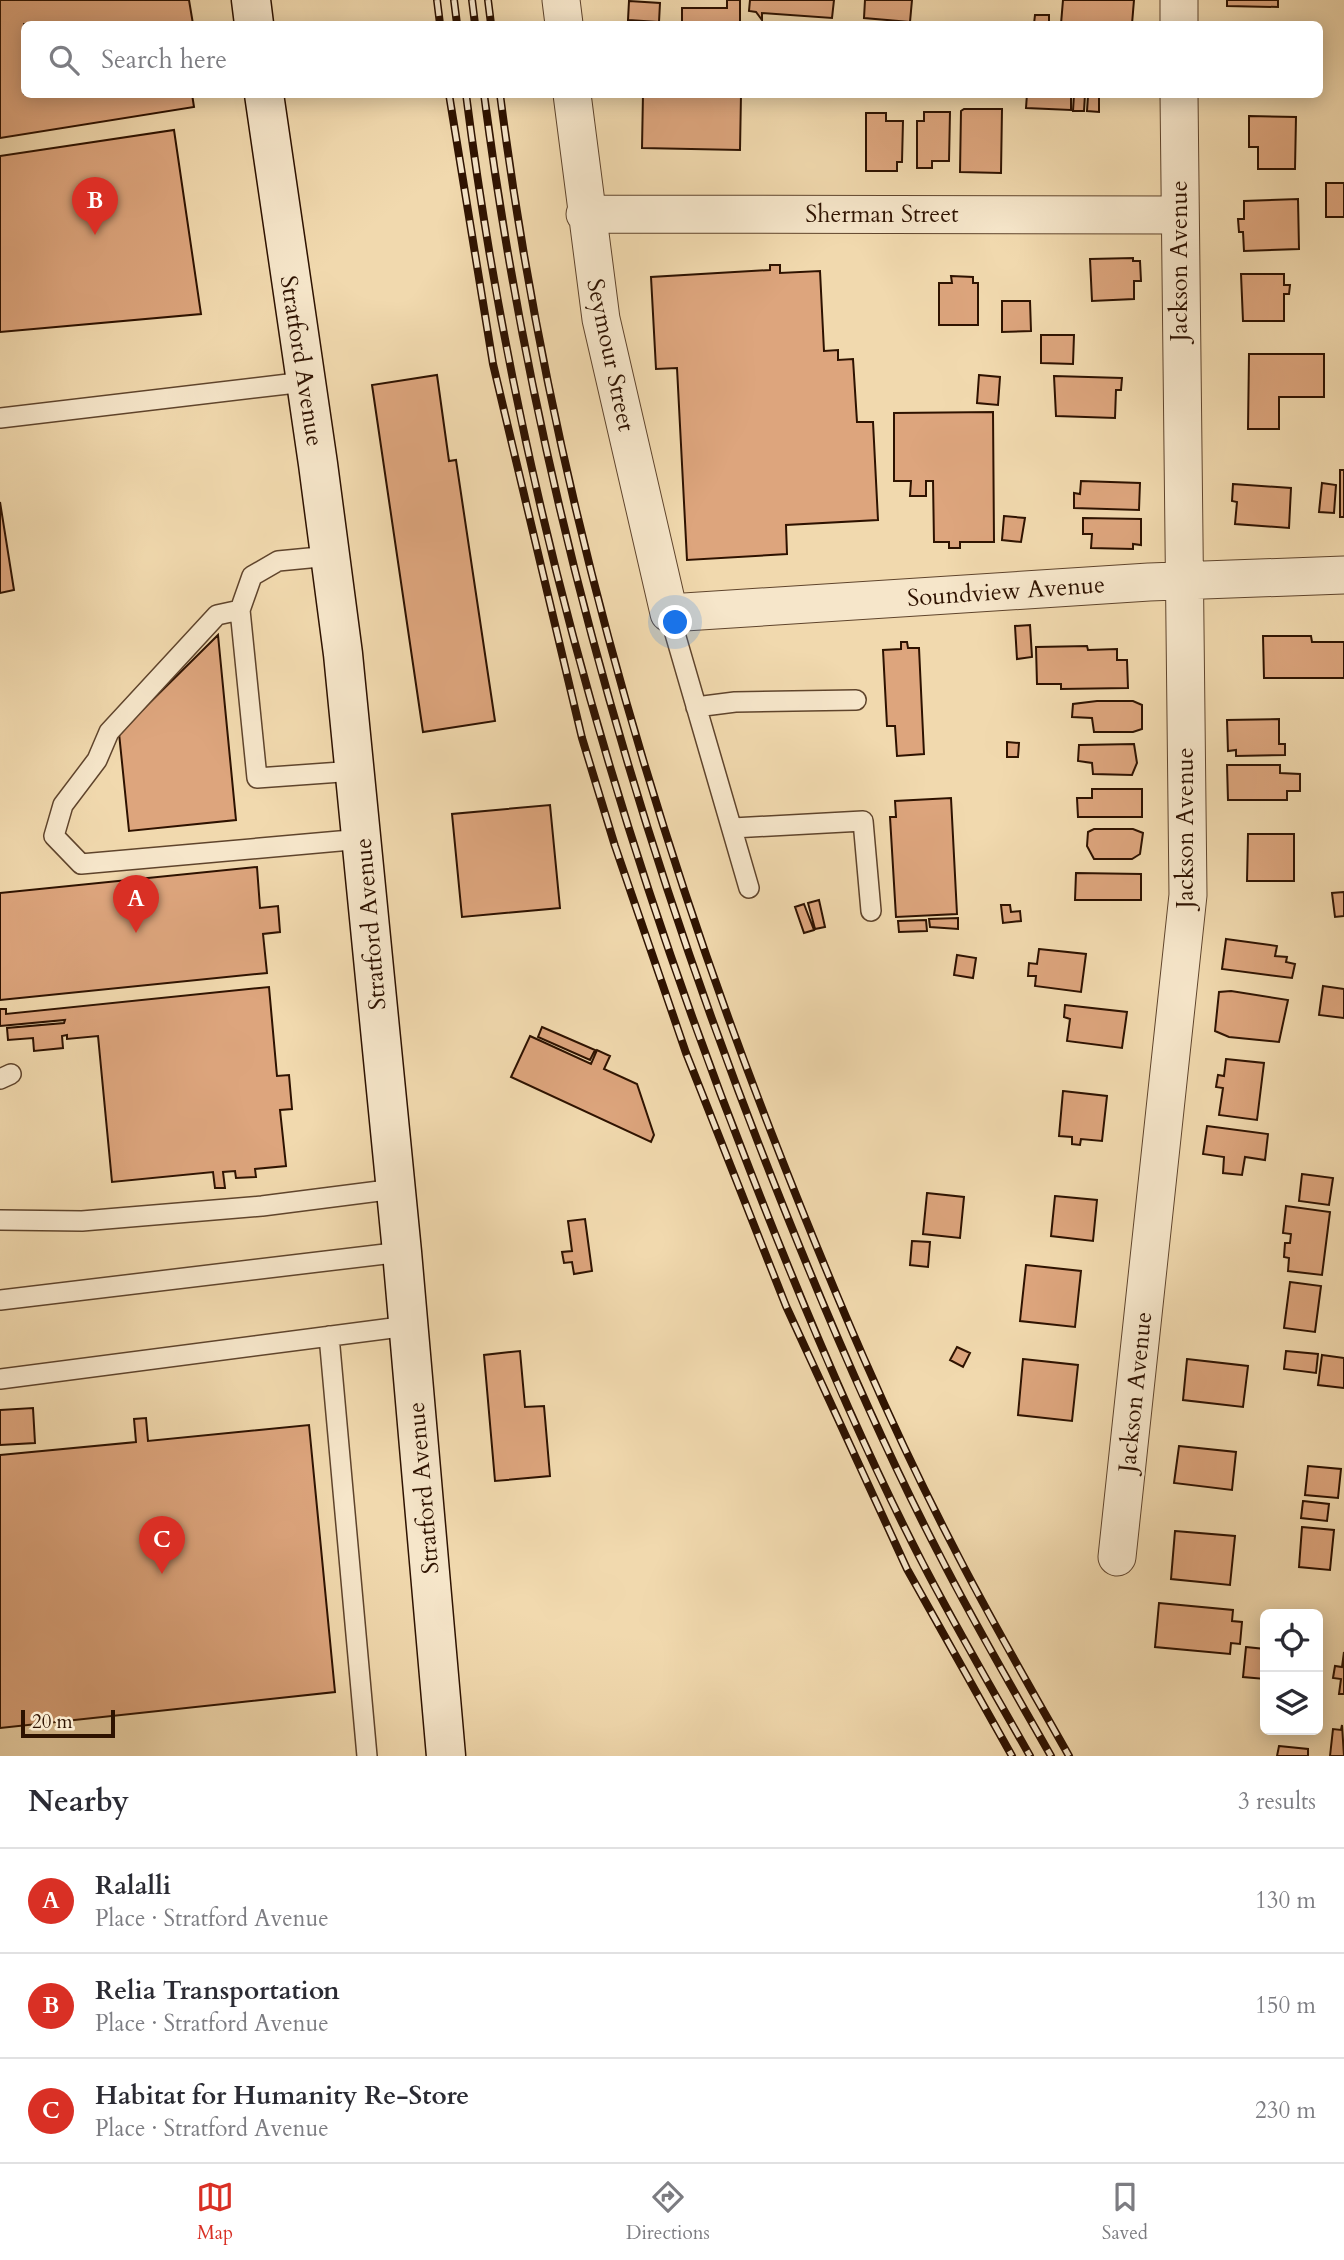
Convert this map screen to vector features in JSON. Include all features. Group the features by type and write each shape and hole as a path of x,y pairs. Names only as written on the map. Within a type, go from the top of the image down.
{"main road":[{"path":"251,0 254,21"},
{"name":"Stratford Avenue","path":"265,98 330,556 355,771 402,1252 446,1756"}],"street":[{"path":"561,0 564,21"},
{"path":"1179,0 1179,21"},
{"name":"Seymour Street","path":"572,98 585,214 601,319 669,613"},
{"name":"Jackson Avenue","path":"1117,1557 1188,895 1182,581 1179,98"},
{"name":"Sherman Street","path":"585,214 1178,215"},
{"name":"Soundview Avenue","path":"669,613 1182,581 1344,575"}],"lane":[{"path":"0,418 305,382"},
{"path":"330,556 278,561 252,576 240,610 257,778 355,771"},
{"path":"240,610 217,615 109,732 97,761 63,805 54,836 81,864 362,839"},
{"path":"669,613 749,888"},
{"path":"696,707 735,702 856,700"},
{"path":"733,828 863,821 871,911"},
{"path":"0,1220 82,1221 262,1206 396,1189"},
{"path":"0,1300 402,1252"},
{"path":"0,1379 408,1326"},
{"path":"329,1336 367,1756"}],"building":[{"path":"0,0 189,0 192,21 21,21 21,98 193,98 194,107 0,138"},
{"path":"727,0 740,0 740,21 682,21 682,8 727,8"},
{"path":"750,0 834,0 832,18 762,13 762,20 756,12 749,11"},
{"path":"865,0 912,0 910,21 864,18"},
{"path":"1063,0 1134,0 1132,21 1061,21"},
{"path":"1227,0 1278,0 1278,7 1227,6"},
{"path":"629,1 660,3 659,21 628,20"},
{"path":"1035,15 1049,15 1049,21 1034,21"},
{"path":"643,98 741,98 740,150 642,148"},
{"path":"1027,98 1071,98 1071,110 1026,108"},
{"path":"1074,98 1085,98 1084,111 1073,111"},
{"path":"1088,98 1099,98 1099,112 1087,111"},
{"path":"1002,109 1001,173 960,172 961,111"},
{"path":"924,112 950,112 949,161 932,161 932,168 917,168 917,121 924,121"},
{"path":"866,113 886,113 886,121 903,121 902,162 897,162 897,171 866,171"},
{"path":"1249,116 1296,117 1295,169 1258,169 1258,147 1249,147"},
{"path":"174,130 201,314 0,332 0,156"},
{"path":"1326,183 1344,183 1344,217 1326,217"},
{"path":"1298,199 1299,249 1244,251 1243,232 1239,232 1238,219 1244,219 1244,201"},
{"path":"1133,258 1133,261 1140,261 1141,281 1134,281 1134,299 1092,301 1090,259"},
{"path":"770,265 780,265 780,273 820,271 824,351 838,350 838,360 853,359 857,422 873,422 878,520 786,525 787,554 687,560 677,368 656,369 651,277 770,270"},
{"path":"1241,274 1284,274 1284,285 1290,285 1289,294 1284,294 1284,321 1243,321"},
{"path":"951,276 973,277 973,283 978,283 978,325 939,325 939,283 952,283"},
{"path":"1002,301 1030,301 1031,331 1002,332"},
{"path":"1041,335 1074,335 1073,364 1041,363"},
{"path":"1249,354 1324,354 1324,397 1279,397 1279,429 1248,429"},
{"path":"437,375 449,461 456,460 495,721 423,732 372,385"},
{"path":"979,375 1000,377 998,405 977,403"},
{"path":"1054,376 1122,378 1121,390 1116,390 1115,418 1056,416"},
{"path":"993,412 994,542 960,542 960,548 949,548 949,542 934,542 933,481 926,481 926,496 910,496 911,481 894,481 894,413"},
{"path":"1340,470 1344,470 1344,517 1340,517"},
{"path":"1081,481 1140,483 1139,510 1074,508 1074,493 1080,494"},
{"path":"1322,483 1336,485 1334,513 1319,512"},
{"path":"1233,484 1291,488 1289,528 1235,524 1237,502 1232,501"},
{"path":"0,502 14,590 0,593"},
{"path":"1004,516 1025,518 1021,542 1002,540"},
{"path":"1083,518 1141,519 1141,545 1133,544 1133,549 1091,548 1092,534 1083,534"},
{"path":"1030,625 1032,657 1017,659 1015,626"},
{"path":"218,635 236,820 129,831 119,733"},
{"path":"1263,636 1311,636 1312,642 1344,642 1344,678 1264,678"},
{"path":"901,642 907,642 908,648 919,648 924,754 897,756 895,726 887,726 883,650 901,649"},
{"path":"1087,646 1088,650 1117,649 1117,660 1127,660 1128,688 1061,689 1061,684 1037,684 1036,647"},
{"path":"1133,701 1142,705 1142,729 1133,732 1094,732 1092,718 1072,717 1073,704"},
{"path":"1279,719 1279,744 1285,744 1285,755 1236,756 1236,750 1228,751 1227,720"},
{"path":"1007,742 1019,743 1018,757 1007,757"},
{"path":"1134,744 1137,763 1132,775 1093,774 1092,763 1078,761 1079,745"},
{"path":"1227,765 1280,765 1280,773 1300,774 1300,791 1287,791 1287,800 1228,800"},
{"path":"1092,789 1142,789 1142,817 1078,817 1077,798 1092,798"},
{"path":"951,798 957,914 896,917 890,817 896,817 895,801"},
{"path":"550,805 560,908 462,917 452,814"},
{"path":"1094,829 1133,829 1143,833 1140,854 1132,859 1094,859 1087,846 1088,832"},
{"path":"1248,834 1294,834 1294,881 1247,881"},
{"path":"257,867 260,908 278,906 280,932 263,934 267,973 0,1000 0,893"},
{"path":"1076,873 1141,874 1141,900 1075,900"},
{"path":"1344,892 1344,916 1335,917 1332,893"},
{"path":"819,900 825,927 815,929 808,903"},
{"path":"804,904 814,930 804,933 795,907"},
{"path":"1001,905 1010,905 1011,912 1020,911 1021,921 1003,923"},
{"path":"958,918 958,929 930,927 929,919"},
{"path":"926,920 927,931 899,932 898,921"},
{"path":"1226,939 1277,946 1275,956 1287,957 1286,962 1295,964 1292,978 1222,969"},
{"path":"1039,949 1086,954 1081,992 1035,986 1036,976 1028,976 1029,963 1037,964"},
{"path":"957,955 976,958 973,978 954,975"},
{"path":"1323,986 1344,989 1344,1018 1319,1015"},
{"path":"269,987 277,1076 289,1075 292,1109 280,1110 286,1166 255,1169 256,1177 236,1178 235,1171 223,1172 225,1188 215,1188 213,1172 112,1182 98,1036 67,1039 67,1035 62,1036 63,1048 34,1051 33,1038 8,1040 7,1028 64,1023 65,1020 0,1026 0,1009 6,1009 6,1014"},
{"path":"1231,991 1288,1000 1279,1042 1229,1037 1215,1031 1219,992"},
{"path":"1065,1005 1127,1012 1122,1048 1067,1041 1070,1019 1064,1017"},
{"path":"542,1027 595,1050 590,1060 538,1037"},
{"path":"530,1036 591,1064 597,1050 610,1056 604,1069 637,1084 654,1135 651,1142 511,1077"},
{"path":"1226,1059 1264,1063 1257,1120 1219,1115 1223,1088 1216,1087 1218,1075 1224,1076"},
{"path":"1063,1091 1107,1096 1102,1141 1081,1139 1080,1145 1072,1144 1072,1137 1059,1136"},
{"path":"1207,1126 1268,1134 1265,1160 1245,1157 1242,1175 1223,1173 1224,1157 1203,1154"},
{"path":"1302,1174 1333,1178 1329,1205 1299,1201"},
{"path":"927,1193 964,1197 960,1238 923,1234"},
{"path":"1055,1196 1097,1200 1093,1241 1051,1236"},
{"path":"1286,1206 1330,1212 1322,1275 1288,1271 1289,1258 1284,1257 1285,1243 1290,1243 1291,1234 1283,1233"},
{"path":"585,1219 592,1271 574,1274 572,1262 564,1263 562,1252 572,1251 568,1221"},
{"path":"912,1241 930,1242 928,1267 910,1265"},
{"path":"1026,1265 1081,1271 1075,1327 1020,1321"},
{"path":"1290,1282 1321,1286 1315,1332 1284,1328"},
{"path":"957,1347 970,1353 963,1367 950,1360"},
{"path":"520,1351 525,1407 544,1406 550,1476 495,1481 484,1355"},
{"path":"1286,1351 1318,1354 1316,1373 1284,1369"},
{"path":"1322,1355 1344,1358 1344,1388 1318,1385"},
{"path":"1023,1359 1078,1365 1072,1421 1018,1415"},
{"path":"1187,1359 1248,1366 1243,1407 1183,1400"},
{"path":"33,1408 35,1443 0,1445 0,1410"},
{"path":"146,1418 148,1441 309,1425 335,1692 0,1728 0,1455 136,1442 134,1419"},
{"path":"1179,1446 1236,1452 1232,1490 1174,1483"},
{"path":"1308,1466 1341,1469 1338,1498 1305,1495"},
{"path":"1303,1501 1329,1504 1327,1521 1301,1518"},
{"path":"1302,1527 1334,1530 1330,1570 1299,1567"},
{"path":"1175,1531 1235,1536 1230,1585 1171,1579"},
{"path":"1159,1603 1233,1610 1232,1621 1242,1622 1240,1644 1231,1643 1230,1654 1155,1647"},
{"path":"1246,1647 1260,1648 1260,1679 1243,1677"},
{"path":"1344,1652 1344,1694 1339,1694 1341,1679 1333,1678 1335,1666 1342,1667"},
{"path":"1342,1725 1344,1756 1330,1756 1333,1729 1341,1730"},
{"path":"1279,1746 1308,1749 1308,1756 1277,1756"}],"railway":[{"path":"437,0 440,21"},
{"path":"454,0 457,21"},
{"path":"472,0 475,21"},
{"path":"488,0 491,21"},
{"path":"450,98 493,364 582,738 615,846 686,1053 786,1306 907,1569 1012,1756"},
{"path":"467,98 486,233 511,370 541,507 613,777 655,910 751,1173 853,1418 935,1587 1030,1756"},
{"path":"485,98 504,233 559,507 632,777 674,910 770,1173 850,1366 939,1554 1051,1756"},
{"path":"501,98 520,232 545,368 575,504 647,772 689,904 784,1165 885,1405 929,1500 967,1573 1069,1756"}],"place":[{"name":"Relia Transportation","path":"95,235"},
{"name":"Ralalli","path":"136,933"},
{"name":"Habitat for Humanity Re-Store","path":"162,1574"}]}
